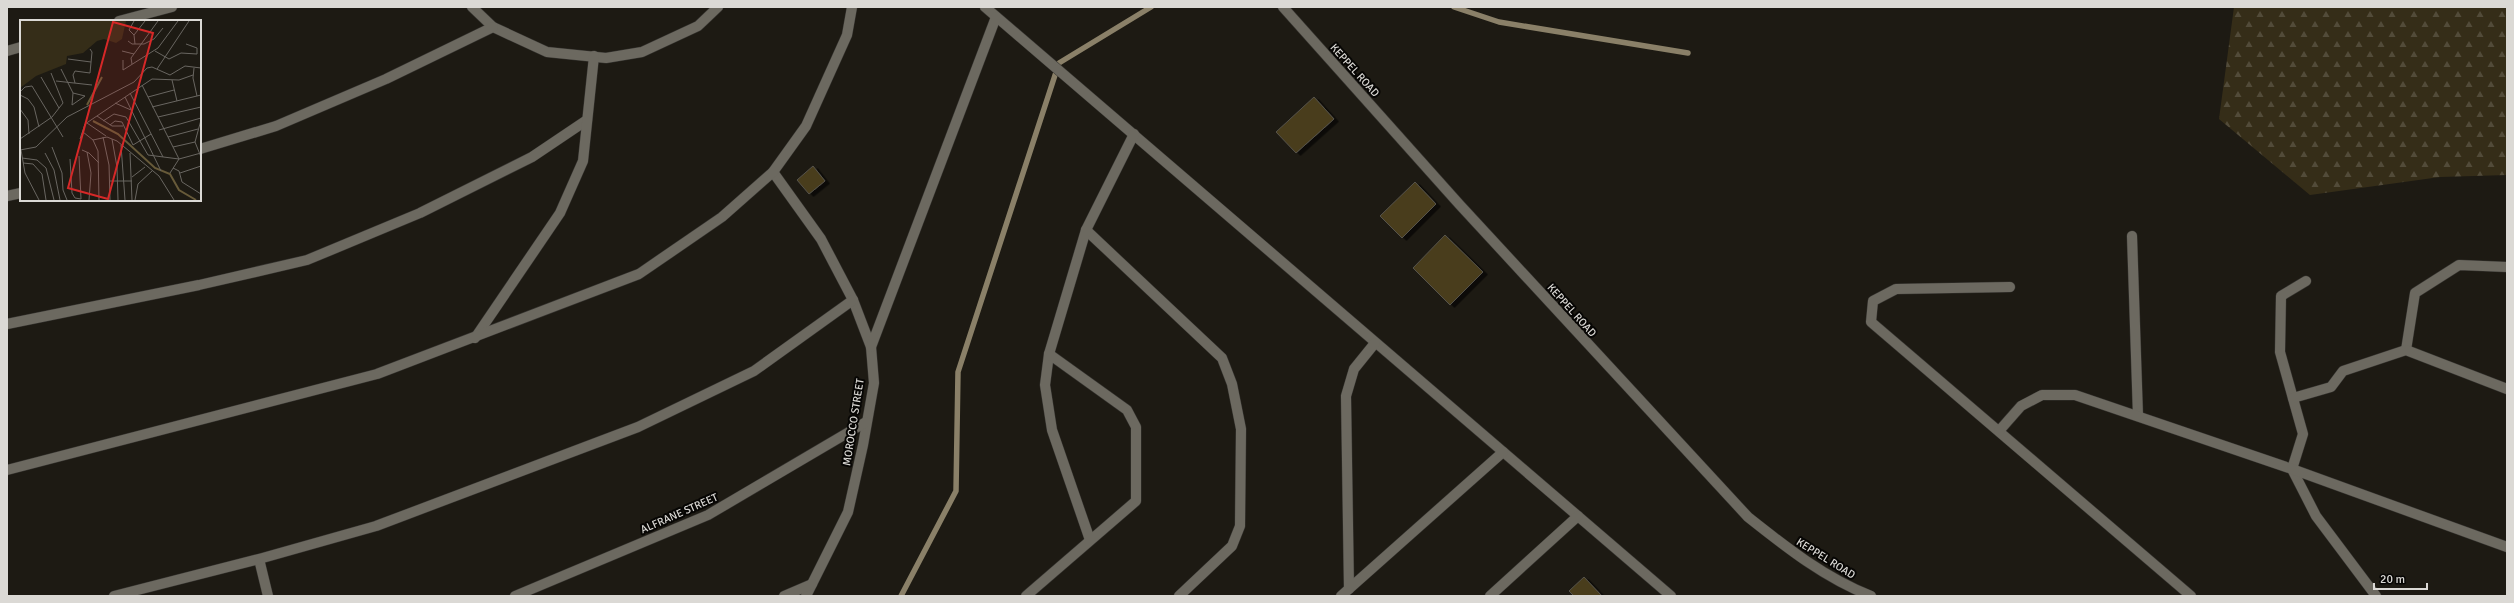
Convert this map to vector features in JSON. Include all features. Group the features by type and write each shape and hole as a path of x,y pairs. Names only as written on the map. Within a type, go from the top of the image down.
{"street":[{"path":"124,20 172,7"},
{"path":"472,7 494,28 546,52 606,58 642,52 698,26 718,7"},
{"path":"7,470 377,374 475,338 639,274 722,217 772,172 806,126 847,35 852,7"},
{"path":"985,7 1043,55 1671,596"},
{"name":"KEPPEL ROAD","path":"1283,7 1458,204 1748,517 1799,558 1850,588 1871,596"},
{"path":"871,347 996,17"},
{"path":"201,149 276,126 386,79 494,28"},
{"path":"7,51 20,47"},
{"path":"475,338 560,213 583,161 594,56"},
{"path":"7,324 199,285 307,260 420,213 532,157 587,120"},
{"path":"1090,540 1052,430 1045,385 1049,354 1086,230 1134,134"},
{"name":"MOROCCO STREET","path":"772,172 820,239 853,300 871,347 874,383 848,512 806,596"},
{"path":"7,196 20,193"},
{"path":"1086,230 1222,358 1232,384 1241,429 1240,526 1232,546 1179,596"},
{"path":"2132,236 2138,416"},
{"path":"2406,350 2415,294 2459,265 2507,268"},
{"path":"2306,281 2281,296 2280,352 2303,434 2292,470 2316,516 2376,596"},
{"path":"2010,287 1896,289 1873,301 1871,322 2191,596"},
{"path":"114,596 259,560 376,526 638,427 754,371 853,300"},
{"path":"1345,593 1346,396 1354,369 1375,342"},
{"path":"2292,398 2331,387 2343,371 2406,350 2507,389"},
{"path":"1026,596 1136,501 1136,427 1128,410 1049,354"},
{"path":"1999,431 2021,406 2042,395 2074,395 2292,470 2507,547"},
{"name":"ALFRANE STREET","path":"515,596 708,515 866,422"},
{"path":"1345,593 1503,452"},
{"path":"1490,596 1578,516"},
{"path":"259,560 268,596"},
{"path":"784,596 812,584"}],"green space":[{"path":"2234,7 2507,7 2507,175 2440,177 2310,195 2219,119"}],"building":[{"path":"1314,97 1334,119 1296,153 1276,132"},
{"path":"813,166 825,181 809,194 797,180"},
{"path":"1415,182 1436,204 1402,238 1380,216"},
{"path":"1445,235 1483,272 1450,305 1413,268"},
{"path":"1584,577 1601,595 1600,596 1574,596 1569,591"}],"waterway":[{"path":"901,596 956,491 958,372 1059,63 1151,7"},
{"path":"1454,7 1499,22 1688,53"}]}
